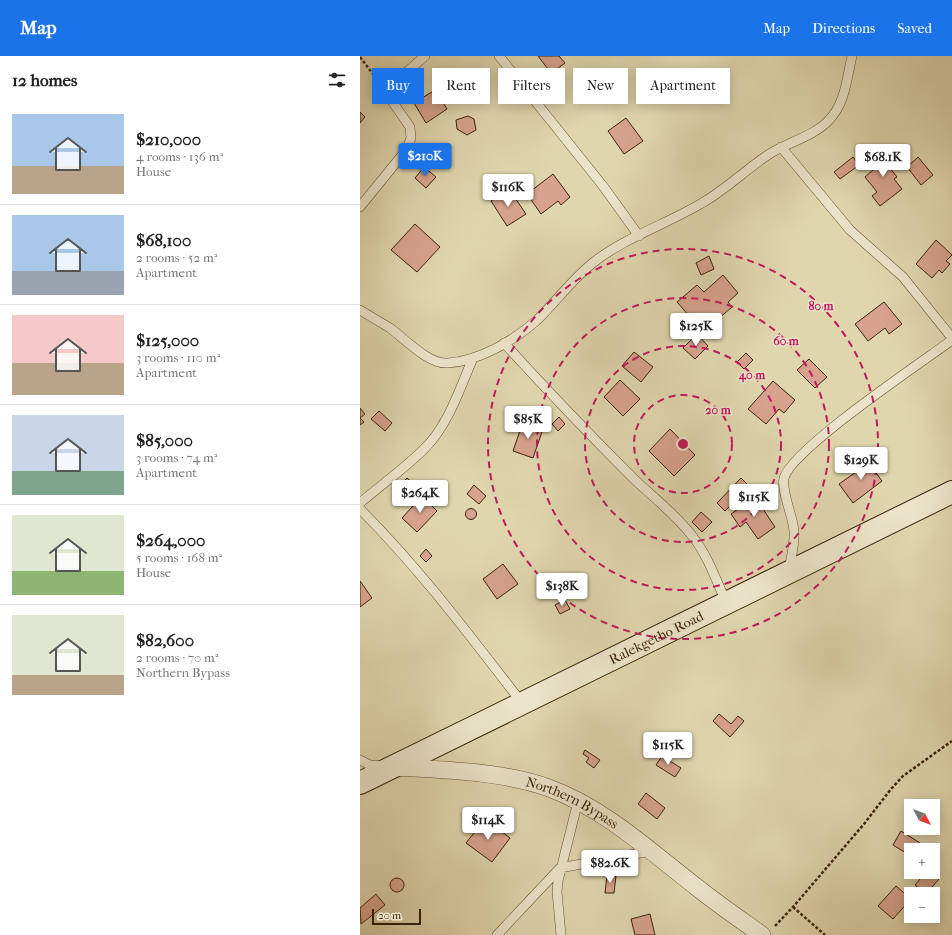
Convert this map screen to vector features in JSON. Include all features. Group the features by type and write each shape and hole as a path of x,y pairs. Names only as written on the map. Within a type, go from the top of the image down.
{"main road":[{"name":"Ralekgetho Road","path":"360,783 522,704 789,570 952,492"}],"street":[{"name":"Northern Bypass","path":"394,767 520,780 549,788 578,801 652,851 699,890 767,932"}],"lane":[{"path":"411,68 425,56"},
{"path":"499,56 603,186 639,236"},
{"path":"360,310 390,328 434,361 448,364 473,358 504,343 535,321 593,262 618,246 702,203 782,147 828,122 837,111 852,56"},
{"path":"360,207 407,149 411,138 410,127 394,104"},
{"path":"782,147 850,230 903,277 952,339 826,433 788,469 784,479 794,533 789,570"},
{"path":"504,343 632,476 673,514 693,538 709,563 726,602"},
{"path":"360,503 424,449 434,437 454,400 473,358"},
{"path":"360,510 388,536 440,596 522,704"},
{"path":"360,760 370,765 394,767"},
{"path":"561,935 557,892 560,868 578,801"},
{"path":"497,935 560,868 652,851"}],"path":[{"path":"360,57 372,73"},
{"path":"767,932 793,907 903,776 952,741"},
{"path":"793,907 825,935"}],"building":[{"path":"538,56 559,56 565,63 558,68 547,68"},
{"path":"432,92 432,104 444,104 447,109 426,123 415,104 424,104 424,97"},
{"path":"360,112 365,117 360,123"},
{"path":"468,116 474,119 476,130 467,135 457,129 456,120"},
{"path":"626,118 643,141 624,154 608,131"},
{"path":"883,149 894,163 889,167 897,177 894,179 902,189 880,206 872,196 877,192 865,177 873,170 867,162"},
{"path":"853,157 859,165 840,179 834,172"},
{"path":"918,157 933,175 921,185 907,167"},
{"path":"424,167 436,177 426,188 415,178"},
{"path":"553,174 570,197 561,205 558,201 541,214 527,194"},
{"path":"509,189 526,214 507,226 491,201"},
{"path":"415,224 440,247 417,272 391,250"},
{"path":"936,240 952,255 946,261 950,264 942,273 939,270 932,278 916,264"},
{"path":"709,256 714,269 701,275 696,263"},
{"path":"723,275 738,293 728,302 732,307 703,332 677,302 697,285 704,292"},
{"path":"884,302 902,324 889,334 885,328 868,341 855,324"},
{"path":"697,334 708,346 695,359 683,348"},
{"path":"634,352 653,367 641,382 622,366"},
{"path":"746,353 753,360 744,369 737,362"},
{"path":"809,359 827,377 815,388 797,370"},
{"path":"620,380 640,399 623,416 604,397"},
{"path":"773,381 795,400 784,413 779,409 766,424 748,409"},
{"path":"360,408 365,414 360,418"},
{"path":"379,411 392,423 385,431 371,419"},
{"path":"559,417 565,424 558,431 552,424"},
{"path":"360,418 364,422 360,425"},
{"path":"523,422 543,429 533,458 513,451"},
{"path":"670,429 695,455 674,476 649,451"},
{"path":"866,459 882,481 853,503 839,484 856,472 854,468"},
{"path":"407,478 413,483 406,492 400,486"},
{"path":"741,478 747,484 744,488 746,490 725,511 717,503"},
{"path":"474,485 486,496 479,504 467,494"},
{"path":"422,496 437,511 417,532 402,518"},
{"path":"755,497 775,527 758,539 746,522 740,527 731,514"},
{"path":"471,508 475,510 477,514 475,518 471,520 467,518 465,514 467,510"},
{"path":"701,512 712,522 702,532 692,522"},
{"path":"426,549 432,556 426,562 420,556"},
{"path":"503,564 518,584 497,599 483,579"},
{"path":"360,581 372,598 360,607"},
{"path":"565,600 570,609 560,614 555,605"},
{"path":"719,714 731,724 738,716 744,721 730,737 713,721"},
{"path":"585,750 600,760 594,768 586,762 589,758 583,754"},
{"path":"662,756 681,768 675,777 656,765"},
{"path":"646,793 665,808 657,819 638,804"},
{"path":"485,819 510,838 492,862 466,843"},
{"path":"901,831 904,833 904,835 907,835 920,843 904,843 904,852 893,845"},
{"path":"607,875 616,876 614,893 605,893"},
{"path":"397,878 402,880 404,885 402,890 397,892 392,890 390,885 392,880"},
{"path":"920,879 939,879 932,887 917,887 915,885"},
{"path":"896,886 904,893 904,907 893,919 878,906"},
{"path":"376,894 385,905 361,924 360,908"},
{"path":"650,914 655,935 635,935 631,919"}]}
